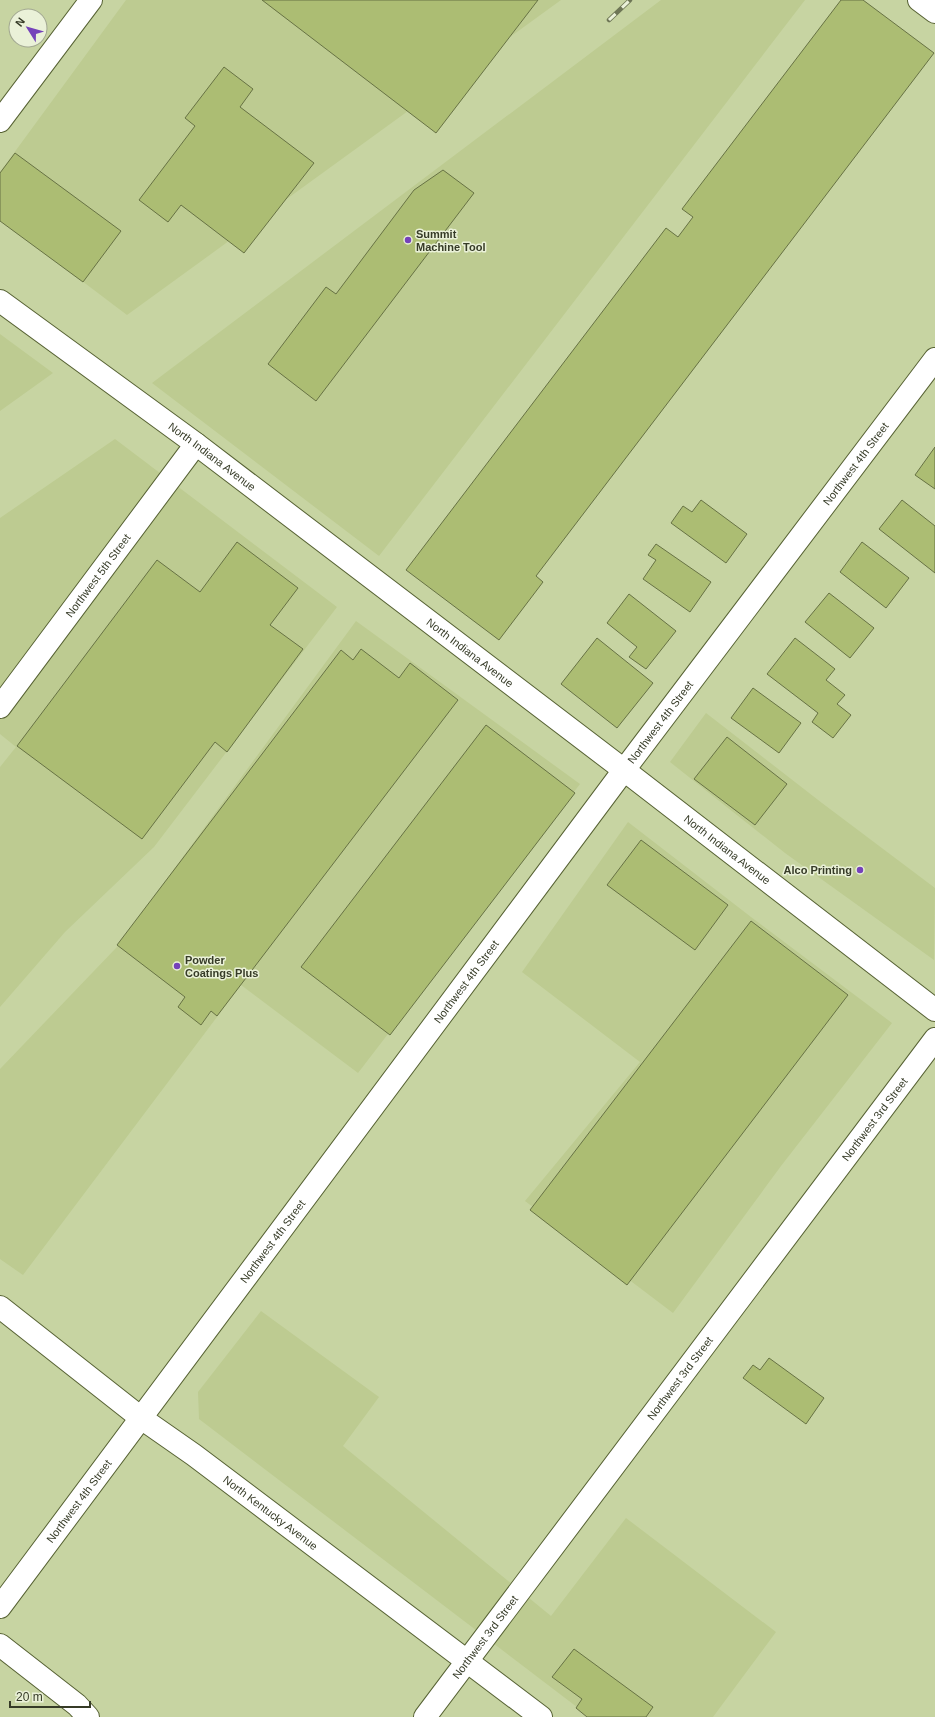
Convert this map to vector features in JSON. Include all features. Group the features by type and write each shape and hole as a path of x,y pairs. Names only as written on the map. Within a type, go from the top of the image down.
{"street":[{"path":"0,121 91,0"},
{"path":"919,0 935,12"},
{"name":"North Indiana Avenue","path":"0,301 196,444 624,770 935,1010"},
{"name":"Northwest 4th Street","path":"0,1607 624,770 935,359"},
{"name":"Northwest 5th Street","path":"0,707 196,444"},
{"name":"Northwest 3rd Street","path":"425,1717 935,1039"},
{"name":"North Kentucky Avenue","path":"0,1307 141,1418 194,1455 541,1717"},
{"path":"0,1645 78,1704 88,1717"}],"shaded area":[{"path":"126,0 561,0 127,315 0,219 0,172"},
{"path":"661,0 805,0 379,556 152,383"},
{"path":"0,334 53,373 0,411"},
{"path":"115,439 337,607 154,847 65,932 0,1007 0,767 16,747 0,734 0,518"},
{"name":"Powder Coatings Plus","path":"356,621 580,784 358,1073 241,985 23,1275 0,1259 0,1069 116,948"},
{"path":"706,713 935,888 934,960 785,853 670,762"},
{"path":"628,822 892,1023 781,1166 673,1313 525,1201 640,1062 522,972"},
{"path":"261,1311 379,1397 343,1446 551,1616 626,1518 776,1632 713,1717 590,1717 199,1419 198,1392"}],"building":[{"path":"262,0 538,0 436,133"},
{"path":"841,0 863,0 934,53 536,576 543,582 499,640 406,570 666,228 678,237 693,217 682,209"},
{"path":"224,67 253,89 240,107 314,163 244,253 181,205 168,222 139,200 195,126 185,118"},
{"path":"15,153 121,231 83,282 0,221 0,173"},
{"name":"Summit Machine Tool","path":"443,170 474,193 316,401 268,364 326,287 336,294 414,190"},
{"path":"935,447 935,489 915,475"},
{"path":"701,500 747,534 726,563 671,523 683,506 692,512"},
{"path":"902,500 935,526 935,573 879,529"},
{"path":"237,542 298,588 270,625 303,649 227,752 215,742 142,839 17,746 157,560 200,592"},
{"path":"862,542 909,578 886,608 840,572"},
{"path":"656,544 711,582 690,612 643,579 656,560 648,555"},
{"path":"829,593 874,628 850,658 805,622"},
{"path":"629,594 676,631 646,669 629,657 637,647 607,623"},
{"path":"597,638 653,683 617,728 561,684"},
{"path":"795,638 835,669 826,680 845,695 837,704 851,715 833,738 812,722 818,713 767,674"},
{"path":"361,649 399,678 410,663 458,700 217,1016 211,1011 201,1025 178,1007 185,997 117,945 341,650 353,660"},
{"path":"753,688 801,723 779,753 731,718"},
{"path":"486,725 575,793 390,1035 301,967"},
{"path":"727,737 787,784 755,825 694,779"},
{"path":"641,840 728,905 695,950 607,885"},
{"path":"751,921 848,995 627,1285 530,1210"},
{"path":"769,1358 824,1398 806,1424 743,1378 753,1365 760,1370"},
{"path":"574,1649 653,1707 646,1717 587,1717 576,1708 582,1699 552,1677"}],"railway":[{"path":"609,20 630,0"}],"place":[{"name":"Summit Machine Tool","path":"408,240"},
{"name":"Alco Printing","path":"860,870"},
{"name":"Powder Coatings Plus","path":"177,966"}]}
